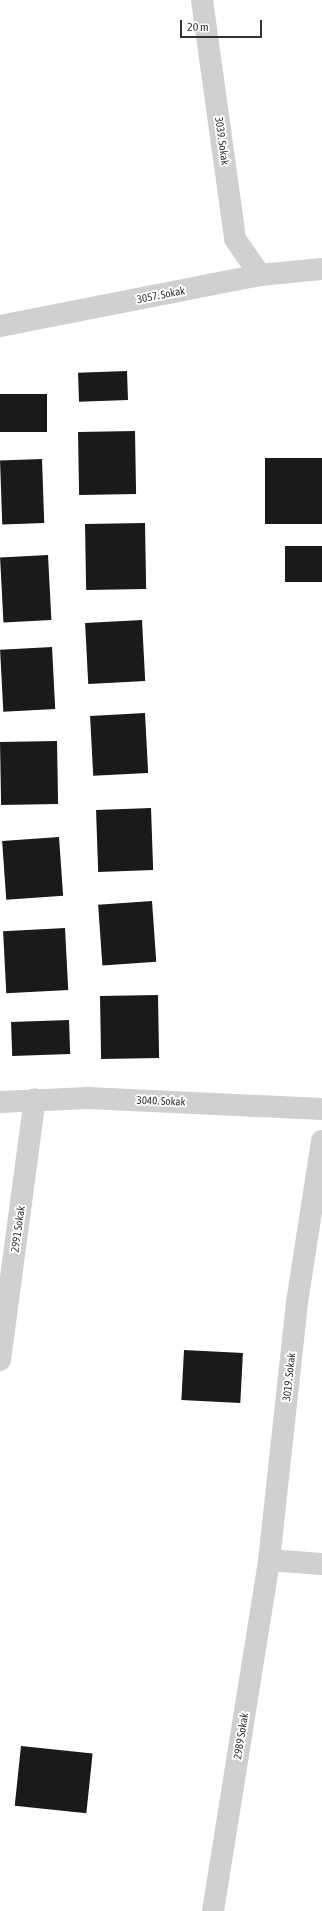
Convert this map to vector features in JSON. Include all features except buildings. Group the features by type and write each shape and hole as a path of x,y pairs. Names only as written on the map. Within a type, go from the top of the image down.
{"street":[{"name":"3039. Sokak","path":"202,0 235,239 260,275"},
{"name":"3057. Sokak","path":"0,326 260,275 322,269"},
{"name":"3040. Sokak","path":"0,1102 35,1099 322,1109"},
{"name":"2991 Sokak","path":"0,1360 35,1099"},
{"name":"3019. Sokak","path":"269,1560 297,1303 322,1141"},
{"path":"269,1560 322,1564"},
{"name":"2989 Sokak","path":"214,1911 269,1560"}]}
